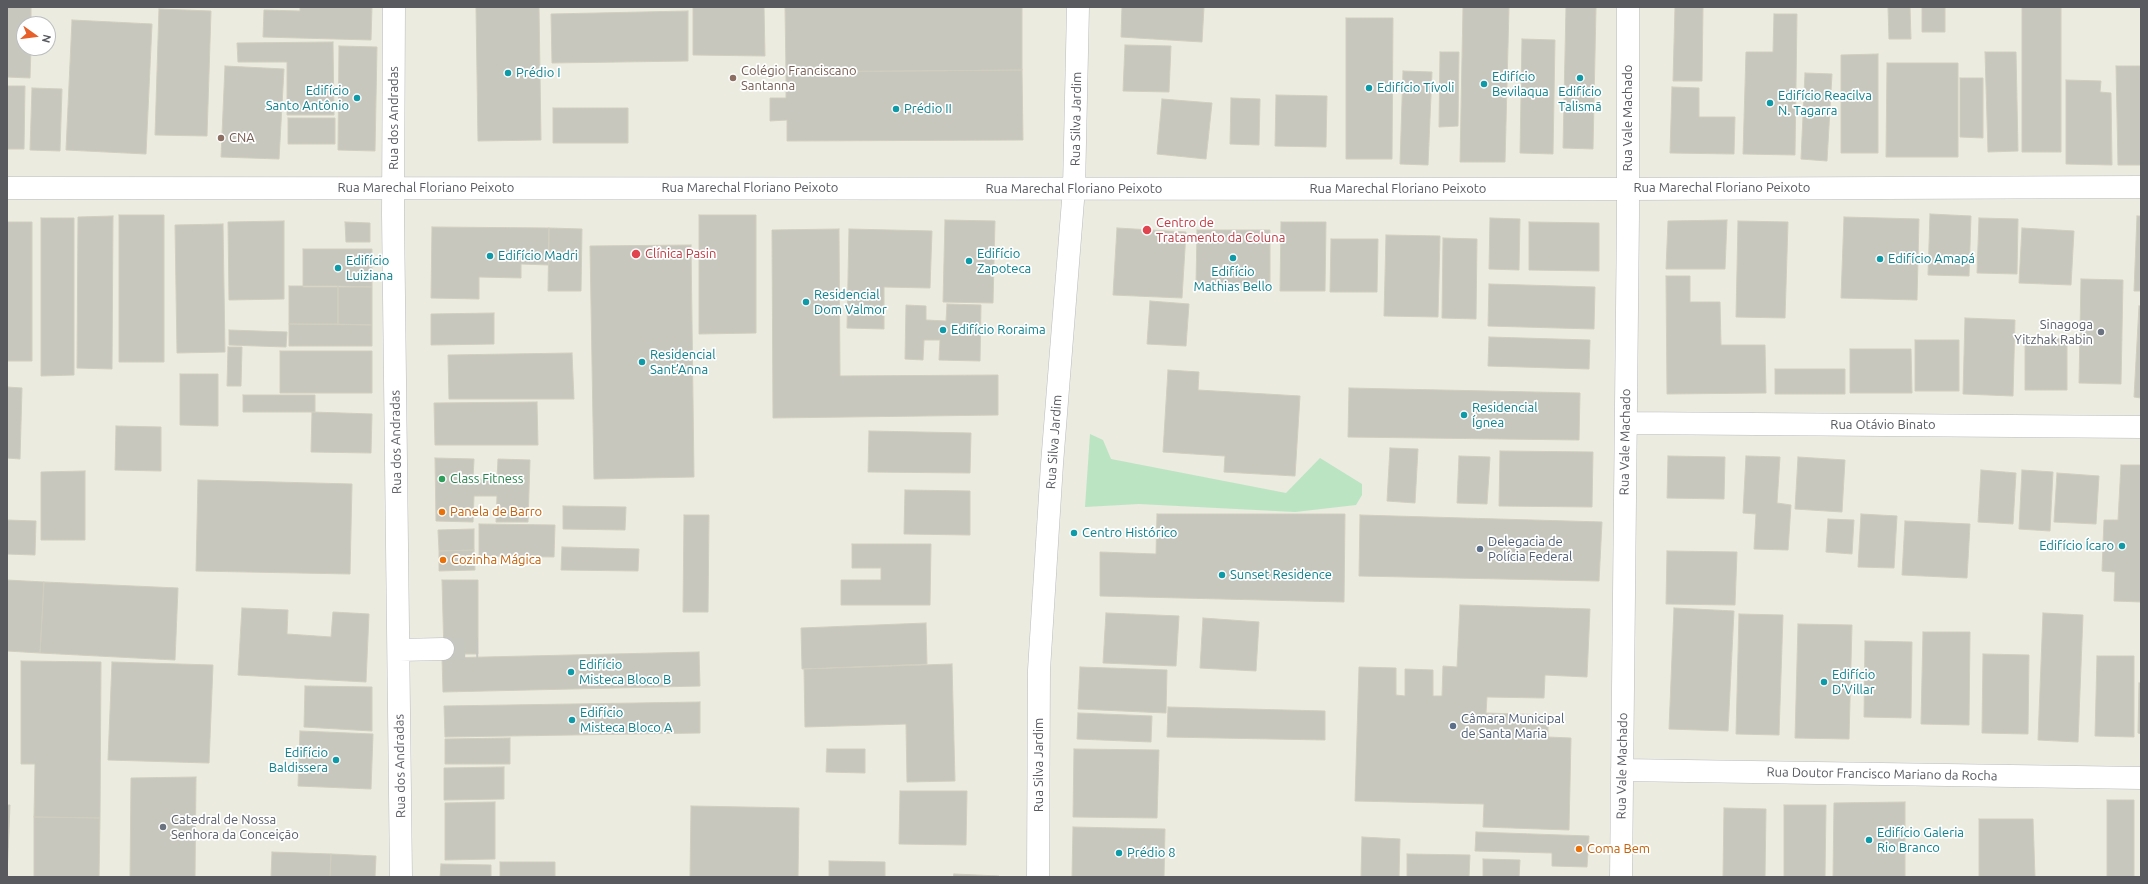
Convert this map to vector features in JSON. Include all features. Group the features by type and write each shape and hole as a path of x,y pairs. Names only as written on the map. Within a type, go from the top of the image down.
{"street":[{"name":"Rua dos Andradas","path":"394,7 393,188 401,877"},
{"name":"Rua Silva Jardim","path":"1038,877 1039,670 1052,464 1074,188 1078,7"},
{"name":"Rua Vale Machado","path":"1621,877 1628,189 1628,7"},
{"name":"Rua Marechal Floriano Peixoto","path":"7,188 1628,189 2141,187"},
{"name":"Rua Otávio Binato","path":"1626,422 2141,427"},
{"path":"398,650 443,649"},
{"name":"Rua Doutor Francisco Mariano da Rocha","path":"1622,770 2141,778"}],"green space":[{"path":"1090,434 1103,440 1111,459 1286,493 1320,458 1362,484 1362,495 1356,505 1295,512 1139,504 1085,507"}],"building":[{"path":"7,7 31,7 31,16 16,16 16,56 31,56 30,78 7,77"},
{"path":"300,7 372,7 371,40 263,37 264,10 300,11"},
{"name":"Prédio I","path":"476,7 539,7 541,140 478,141"},
{"path":"693,7 764,7 765,56 693,55"},
{"path":"785,7 1022,7 1022,70 786,72"},
{"path":"1122,7 1204,7 1202,42 1121,37"},
{"name":"Edifício Bevilaqua","path":"1463,7 1509,7 1505,162 1460,162"},
{"name":"Edifício Talismã","path":"1566,7 1596,7 1593,149 1563,148"},
{"path":"1675,7 1703,7 1702,81 1673,81"},
{"path":"1888,7 1910,7 1911,39 1889,39"},
{"path":"1922,7 1945,7 1945,32 1922,32"},
{"path":"2022,7 2061,7 2061,152 2022,152"},
{"path":"159,9 211,11 207,136 155,135"},
{"path":"688,11 688,61 552,63 551,14"},
{"name":"Edifício Reacilva N. Tagarra","path":"1774,14 1797,14 1795,155 1743,154 1746,52 1773,52"},
{"name":"Edifício Tívoli","path":"1346,18 1393,18 1392,159 1346,159"},
{"path":"72,20 152,24 146,154 66,150"},
{"path":"1522,39 1555,40 1553,154 1520,153"},
{"path":"333,42 334,115 287,115 287,62 238,62 237,43"},
{"path":"1125,45 1171,46 1169,92 1123,91"},
{"name":"Edifício Santo Antônio","path":"339,46 377,47 375,151 338,150"},
{"path":"1440,52 1459,52 1458,126 1439,127"},
{"path":"1985,52 2016,52 2018,151 1988,152"},
{"path":"1878,54 1878,153 1841,153 1841,55"},
{"path":"1887,63 1958,63 1958,157 1886,157"},
{"path":"225,66 284,69 279,159 221,157"},
{"path":"2116,66 2141,66 2141,165 2118,165"},
{"name":"Prédio II","path":"1022,70 1023,140 787,141 787,120 770,121 770,98 786,98 786,72"},
{"path":"1403,71 1432,72 1428,165 1400,164"},
{"path":"1805,73 1832,74 1827,161 1801,159"},
{"path":"1960,78 1983,78 1983,138 1960,137"},
{"path":"2066,80 2101,81 2100,92 2111,93 2112,165 2066,164"},
{"path":"7,86 25,86 24,149 7,149"},
{"path":"1672,87 1699,88 1699,117 1735,117 1734,154 1670,153"},
{"path":"32,88 62,89 60,151 30,150"},
{"path":"1276,95 1327,96 1326,147 1275,146"},
{"path":"1231,98 1260,99 1259,145 1230,144"},
{"path":"1162,99 1212,103 1206,159 1157,154"},
{"path":"553,108 628,108 628,143 553,143"},
{"path":"288,118 335,118 335,144 288,144"},
{"path":"1930,214 1971,216 1969,276 1928,275"},
{"path":"119,215 164,215 164,362 119,362"},
{"path":"699,215 756,215 756,333 699,334"},
{"path":"113,216 112,369 77,368 78,217"},
{"path":"2137,216 2141,216 2141,291 2134,291"},
{"name":"Edifício Amapá","path":"1844,217 1919,219 1917,300 1841,298"},
{"path":"41,218 74,218 74,375 41,376"},
{"path":"1490,218 1520,219 1519,270 1489,269"},
{"path":"1979,218 2018,219 2017,274 1977,273"},
{"name":"Edifício Zapoteca","path":"945,220 995,221 993,303 943,302"},
{"path":"1727,220 1725,269 1666,269 1668,221"},
{"path":"284,221 284,299 229,300 228,222"},
{"path":"1738,221 1788,222 1785,318 1736,317"},
{"path":"7,222 32,222 32,361 7,361"},
{"path":"345,222 370,223 370,242 346,242"},
{"path":"1281,222 1326,222 1325,291 1280,291"},
{"path":"1529,222 1599,223 1599,271 1529,270"},
{"path":"223,224 225,352 177,353 175,225"},
{"name":"Edifício Madri","path":"432,227 549,228 549,265 521,264 521,278 479,277 479,299 431,298"},
{"path":"549,228 582,229 581,291 548,291"},
{"path":"1117,228 1186,232 1182,298 1113,295"},
{"path":"2022,228 2074,231 2071,285 2019,283"},
{"name":"Residencial Dom Valmor","path":"839,229 840,376 998,375 998,415 773,418 772,230"},
{"path":"849,229 932,231 930,288 884,287 884,329 847,328"},
{"name":"Edifício Mathias Bello","path":"1197,230 1270,230 1270,285 1196,285"},
{"path":"1386,235 1440,236 1438,317 1384,316"},
{"path":"1443,238 1477,239 1476,319 1442,318"},
{"path":"1331,239 1378,239 1377,292 1330,292"},
{"name":"Residencial Sant’Anna","path":"691,245 694,477 594,479 590,246"},
{"name":"Edifício Luiziana","path":"303,249 372,249 372,287 303,287"},
{"path":"1666,276 1690,276 1690,302 1720,302 1721,345 1765,345 1766,393 1667,394"},
{"name":"Sinagoga Yitzhak Rabin","path":"2081,279 2123,280 2121,384 2079,383"},
{"path":"1489,284 1595,287 1594,329 1488,326"},
{"path":"289,286 338,286 338,324 289,324"},
{"path":"338,286 372,287 372,325 338,324"},
{"path":"1150,301 1189,304 1186,346 1147,344"},
{"name":"Edifício Roraima","path":"947,304 981,305 980,361 939,360 940,340 924,340 923,360 905,359 906,305 926,306 926,320 946,321"},
{"path":"2139,306 2141,306 2141,398 2134,397"},
{"path":"494,313 494,344 431,345 431,314"},
{"path":"1965,318 2015,320 2013,396 1963,394"},
{"path":"289,324 372,325 372,346 289,346"},
{"path":"229,330 287,332 286,347 229,345"},
{"path":"1489,337 1590,340 1589,369 1488,366"},
{"path":"2067,338 2067,390 2025,390 2025,339"},
{"path":"1915,340 1959,340 1959,391 1915,391"},
{"path":"228,347 242,347 241,386 227,386"},
{"path":"1850,349 1911,349 1912,393 1850,393"},
{"path":"280,351 372,351 372,393 280,393"},
{"path":"572,353 574,399 449,399 448,355"},
{"path":"1775,369 1845,369 1845,394 1775,394"},
{"path":"1168,370 1199,372 1198,390 1300,396 1295,476 1224,472 1225,456 1163,452"},
{"path":"180,374 218,374 218,426 180,425"},
{"path":"7,387 22,388 20,459 7,458"},
{"name":"Residencial Ígnea","path":"1349,388 1580,393 1579,440 1348,437"},
{"path":"243,395 315,395 315,412 243,412"},
{"path":"537,402 538,445 435,445 434,403"},
{"path":"312,412 372,414 371,453 311,452"},
{"path":"116,426 161,427 161,471 115,470"},
{"path":"869,431 971,433 970,473 868,472"},
{"path":"1390,448 1418,449 1415,503 1387,501"},
{"path":"1500,451 1593,452 1592,507 1499,506"},
{"path":"1459,456 1490,457 1487,504 1457,503"},
{"path":"1668,456 1725,457 1724,499 1667,498"},
{"path":"1746,456 1780,457 1777,503 1791,505 1788,550 1754,549 1756,514 1743,513"},
{"path":"1798,457 1845,460 1842,512 1795,509"},
{"path":"435,458 474,459 473,479 497,480 498,459 530,460 528,522 496,522 497,496 474,496 473,522 436,521"},
{"name":"Edifício Ícaro","path":"2121,465 2141,465 2141,602 2114,601 2115,572 2102,571 2104,520 2118,520"},
{"path":"1981,470 2016,473 2013,524 1978,522"},
{"path":"2022,470 2053,472 2050,531 2019,529"},
{"path":"85,471 85,540 41,540 41,472"},
{"path":"2057,473 2099,476 2096,524 2054,522"},
{"path":"198,480 352,484 350,574 196,571"},
{"path":"905,490 970,491 970,535 904,534"},
{"path":"563,506 626,507 625,530 563,529"},
{"name":"Sunset Residence","path":"1157,514 1345,514 1344,602 1100,596 1100,552 1156,554"},
{"path":"1861,514 1897,516 1894,568 1858,567"},
{"path":"684,515 709,515 708,612 683,612"},
{"name":"Delegacia de Polícia Federal","path":"1360,515 1602,522 1599,581 1359,576"},
{"path":"1828,519 1854,520 1852,554 1826,552"},
{"path":"7,520 36,521 35,555 7,554"},
{"path":"1905,521 1970,524 1967,578 1902,575"},
{"path":"479,524 555,525 554,557 479,556"},
{"path":"474,529 474,550 439,551 438,530"},
{"path":"852,544 931,544 930,605 841,605 841,580 881,580 881,568 852,568"},
{"path":"562,547 639,549 638,571 561,570"},
{"path":"474,550 475,570 439,571 439,551"},
{"path":"1667,551 1737,552 1735,605 1666,604"},
{"path":"7,580 44,582 40,653 7,651"},
{"path":"442,580 478,580 478,654 444,654"},
{"path":"44,582 178,588 175,660 40,653"},
{"name":"Câmara Municipal de Santa Maria","path":"1460,605 1590,609 1587,677 1545,675 1544,698 1487,697 1486,713 1548,715 1548,737 1571,738 1569,830 1483,827 1484,804 1355,801 1359,667 1396,668 1396,695 1405,696 1405,669 1433,670 1433,696 1442,696 1443,666 1457,667"},
{"path":"242,608 288,610 287,634 331,637 333,612 369,614 366,682 238,675"},
{"path":"1674,608 1734,611 1728,731 1669,729"},
{"path":"1106,613 1179,616 1176,666 1103,663"},
{"path":"2043,613 2083,615 2078,742 2038,740"},
{"path":"1739,614 1783,615 1779,735 1736,734"},
{"path":"1203,618 1259,622 1256,671 1200,668"},
{"path":"926,623 927,664 802,669 801,628"},
{"name":"Edifício D'Villar","path":"1798,624 1852,625 1849,739 1795,738"},
{"path":"1923,632 1970,632 1969,725 1921,724"},
{"path":"1865,641 1912,642 1911,718 1864,717"},
{"name":"Edifício Misteca Bloco B","path":"699,652 700,686 443,692 442,658"},
{"path":"1983,654 2029,655 2028,734 1982,733"},
{"path":"2097,656 2134,656 2134,737 2095,736"},
{"path":"21,661 101,662 100,818 34,817 35,764 21,764"},
{"path":"112,662 213,665 209,763 108,760"},
{"path":"952,664 955,781 907,782 906,724 805,727 804,669"},
{"path":"1080,667 1167,670 1166,713 1078,709"},
{"path":"2139,683 2141,683 2141,734 2138,733"},
{"path":"305,686 372,687 372,731 304,727"},
{"name":"Edifício Misteca Bloco A","path":"700,702 700,733 445,737 444,706"},
{"path":"1168,707 1325,711 1325,740 1167,737"},
{"path":"1078,713 1152,716 1151,742 1077,739"},
{"name":"Edifício Baldissera","path":"300,731 373,734 371,789 298,786"},
{"path":"510,738 510,764 445,764 445,739"},
{"path":"827,749 865,749 865,773 826,772"},
{"path":"1074,749 1159,750 1157,818 1073,817"},
{"path":"504,767 504,799 444,800 444,768"},
{"name":"Catedral de Nossa Senhora da Conceição","path":"196,777 195,877 130,877 131,778"},
{"path":"900,791 967,791 966,845 899,844"},
{"path":"2107,800 2134,800 2134,877 2107,877"},
{"path":"495,802 495,859 445,860 445,803"},
{"name":"Edifício Galeria Rio Branco","path":"1905,802 1905,877 1833,877 1834,803"},
{"path":"7,805 10,805 7,876"},
{"path":"1784,805 1826,805 1825,877 1784,877"},
{"path":"691,806 799,808 798,877 690,877"},
{"path":"1724,808 1766,809 1765,877 1723,877"},
{"path":"34,817 100,818 99,877 34,877"},
{"path":"1979,819 2033,819 2035,877 1979,877"},
{"name":"Prédio 8","path":"1073,827 1165,829 1164,877 1072,877"},
{"path":"1476,832 1589,836 1587,867 1552,866 1552,853 1475,851"},
{"path":"1362,837 1400,839 1399,877 1361,877"},
{"path":"272,852 331,854 330,877 271,877"},
{"path":"331,854 376,856 375,877 330,877"},
{"path":"1407,854 1470,855 1469,877 1407,877"},
{"path":"1483,859 1520,860 1519,877 1483,877"},
{"path":"829,861 885,862 885,877 829,877"},
{"path":"500,862 555,862 555,877 500,877"},
{"path":"441,864 491,865 491,877 440,877"},
{"path":"954,874 999,876 999,877 953,877"}],"tunnel":[{"path":"443,649 478,648"}],"place":[{"name":"Prédio I","path":"508,73"},
{"name":"Colégio Franciscano Santanna","path":"733,78"},
{"name":"Edifício Talismã","path":"1580,78"},
{"name":"Edifício Bevilaqua","path":"1484,84"},
{"name":"Edifício Tívoli","path":"1369,88"},
{"name":"Edifício Santo Antônio","path":"357,98"},
{"name":"Edifício Reacilva N. Tagarra","path":"1770,103"},
{"name":"Prédio II","path":"896,109"},
{"name":"CNA","path":"221,138"},
{"name":"Centro de Tratamento da Coluna","path":"1147,230"},
{"name":"Clínica Pasin","path":"636,254"},
{"name":"Edifício Madri","path":"490,256"},
{"name":"Edifício Mathias Bello","path":"1233,258"},
{"name":"Edifício Amapá","path":"1880,259"},
{"name":"Edifício Zapoteca","path":"969,261"},
{"name":"Edifício Luiziana","path":"338,268"},
{"name":"Residencial Dom Valmor","path":"806,302"},
{"name":"Edifício Roraima","path":"943,330"},
{"name":"Sinagoga Yitzhak Rabin","path":"2101,332"},
{"name":"Residencial Sant’Anna","path":"642,362"},
{"name":"Residencial Ígnea","path":"1464,415"},
{"name":"Class Fitness","path":"442,479"},
{"name":"Panela de Barro","path":"442,512"},
{"name":"Centro Histórico","path":"1074,533"},
{"name":"Edifício Ícaro","path":"2122,546"},
{"name":"Delegacia de Polícia Federal","path":"1480,549"},
{"name":"Cozinha Mágica","path":"443,560"},
{"name":"Sunset Residence","path":"1222,575"},
{"name":"Edifício Misteca Bloco B","path":"571,672"},
{"name":"Edifício D'Villar","path":"1824,682"},
{"name":"Edifício Misteca Bloco A","path":"572,720"},
{"name":"Câmara Municipal de Santa Maria","path":"1453,726"},
{"name":"Edifício Baldissera","path":"336,760"},
{"name":"Catedral de Nossa Senhora da Conceição","path":"163,827"},
{"name":"Edifício Galeria Rio Branco","path":"1869,840"},
{"name":"Coma Bem","path":"1579,849"},
{"name":"Prédio 8","path":"1119,853"}]}
